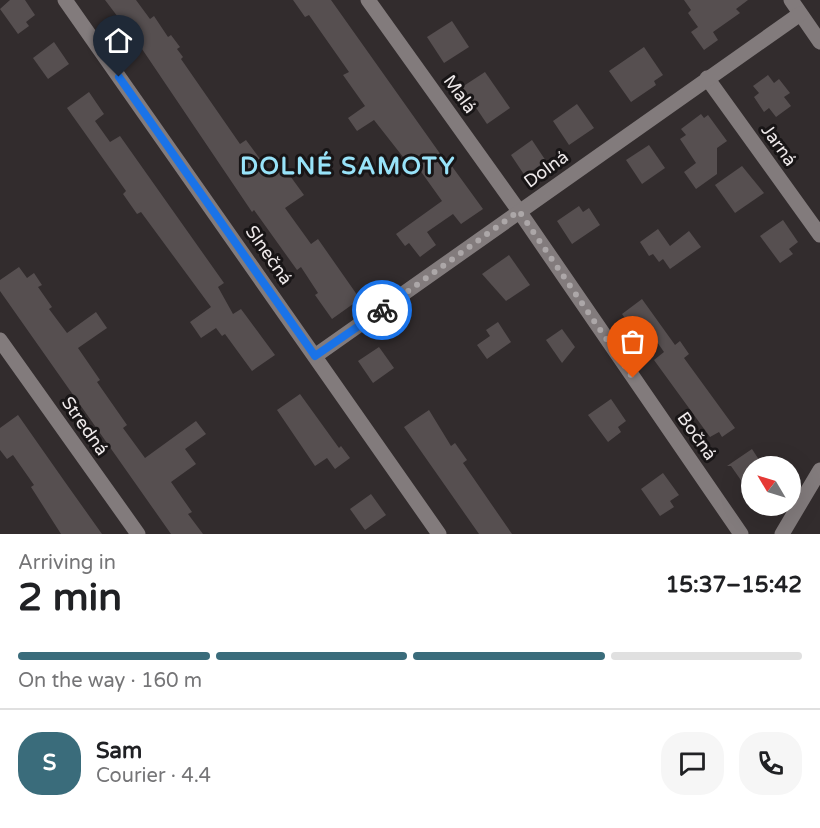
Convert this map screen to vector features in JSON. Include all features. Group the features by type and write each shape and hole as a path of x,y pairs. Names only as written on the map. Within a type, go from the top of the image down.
{"street":[{"name":"Slnečná","path":"65,0 439,534"},
{"name":"Malá","path":"368,0 519,211"},
{"path":"791,0 820,42"},
{"name":"Dolná","path":"315,356 800,14"},
{"name":"Jarná","path":"707,78 820,235"},
{"name":"Bočná","path":"519,211 741,534"},
{"name":"Stredná","path":"0,340 138,534"},
{"path":"782,534 820,470"}],"building":[{"path":"10,0 25,0 35,15 26,22 29,26 18,34 0,9"},
{"path":"105,0 136,0 150,19 154,16 168,37 171,35 180,47 177,49 183,57 181,59 240,144 246,140 269,171 280,162 304,195 285,208 311,244 318,239 360,299 332,319 315,295 318,293 301,267 297,270 254,210 252,212 140,46"},
{"path":"293,0 331,0 441,155 443,154 483,209 461,224 453,214 427,232 436,245 420,257 409,243 405,246 396,234 442,201 412,159 407,162 374,120 357,131 348,118 365,106 343,75 349,72 309,15 305,17"},
{"path":"684,0 748,0 736,9 740,13 713,32 718,40 704,50 691,32 698,27 688,13 691,10"},
{"path":"452,21 469,47 444,63 427,37"},
{"path":"54,42 69,64 48,79 33,58"},
{"path":"644,47 663,75 654,81 656,85 631,102 609,71"},
{"path":"485,72 510,108 487,124 462,87"},
{"path":"768,75 774,83 779,79 790,93 784,97 791,106 776,117 769,108 764,112 754,97 759,93 753,86"},
{"path":"89,92 104,114 95,121 110,142 120,136 224,283 218,287 233,314 241,309 275,355 252,371 225,334 222,336 216,328 201,338 190,322 211,307 141,212 137,214 123,194 126,191 67,108"},
{"path":"577,104 594,128 569,145 553,121"},
{"path":"701,114 704,118 708,115 727,141 717,148 717,174 696,189 684,172 696,163 680,139 686,135 681,129"},
{"path":"532,140 546,161 525,176 511,155"},
{"path":"649,145 665,168 642,184 626,160"},
{"path":"742,166 764,193 735,213 715,185"},
{"path":"579,206 583,212 589,208 600,225 572,244 557,221"},
{"path":"783,220 798,242 789,249 793,254 780,263 760,236"},
{"path":"658,229 670,246 689,231 701,247 670,269 663,259 659,262 653,254 649,256 640,242"},
{"path":"509,255 530,285 506,301 482,274"},
{"path":"19,267 27,278 34,273 42,285 38,287 52,307 49,309 67,333 96,312 107,328 78,348 100,380 97,382 127,425 123,428 145,458 196,421 206,434 185,449 196,464 171,482 192,512 188,514 203,534 171,534 0,291 0,280"},
{"path":"642,299 675,345 680,341 689,354 684,358 735,428 722,437 719,432 710,437 654,360 664,352 648,329 638,336 622,314"},
{"path":"498,322 511,342 487,359 477,345 490,336 486,330"},
{"path":"562,329 575,347 562,363 546,340"},
{"path":"379,347 394,368 373,383 358,361"},
{"path":"300,394 339,448 341,446 350,458 335,469 327,458 315,466 277,410"},
{"path":"611,399 626,421 618,427 621,432 608,442 588,415"},
{"path":"429,410 451,446 455,443 467,460 463,463 512,534 479,534 404,427"},
{"path":"18,415 102,534 61,534 31,487 34,485 13,455 7,459 0,450 0,428"},
{"path":"752,449 757,456 742,456"},
{"path":"741,456 741,480 731,466 727,466"},
{"path":"663,473 679,495 670,501 674,507 660,516 641,489"},
{"path":"371,494 386,515 365,530 350,509"}],"way so far":[{"path":"382,310 519,211 633,378"}],"district":[{"name":"DOLNÉ SAMOTY","path":"348,166"}],"route":[{"path":"119,77 315,356 382,310"}]}
